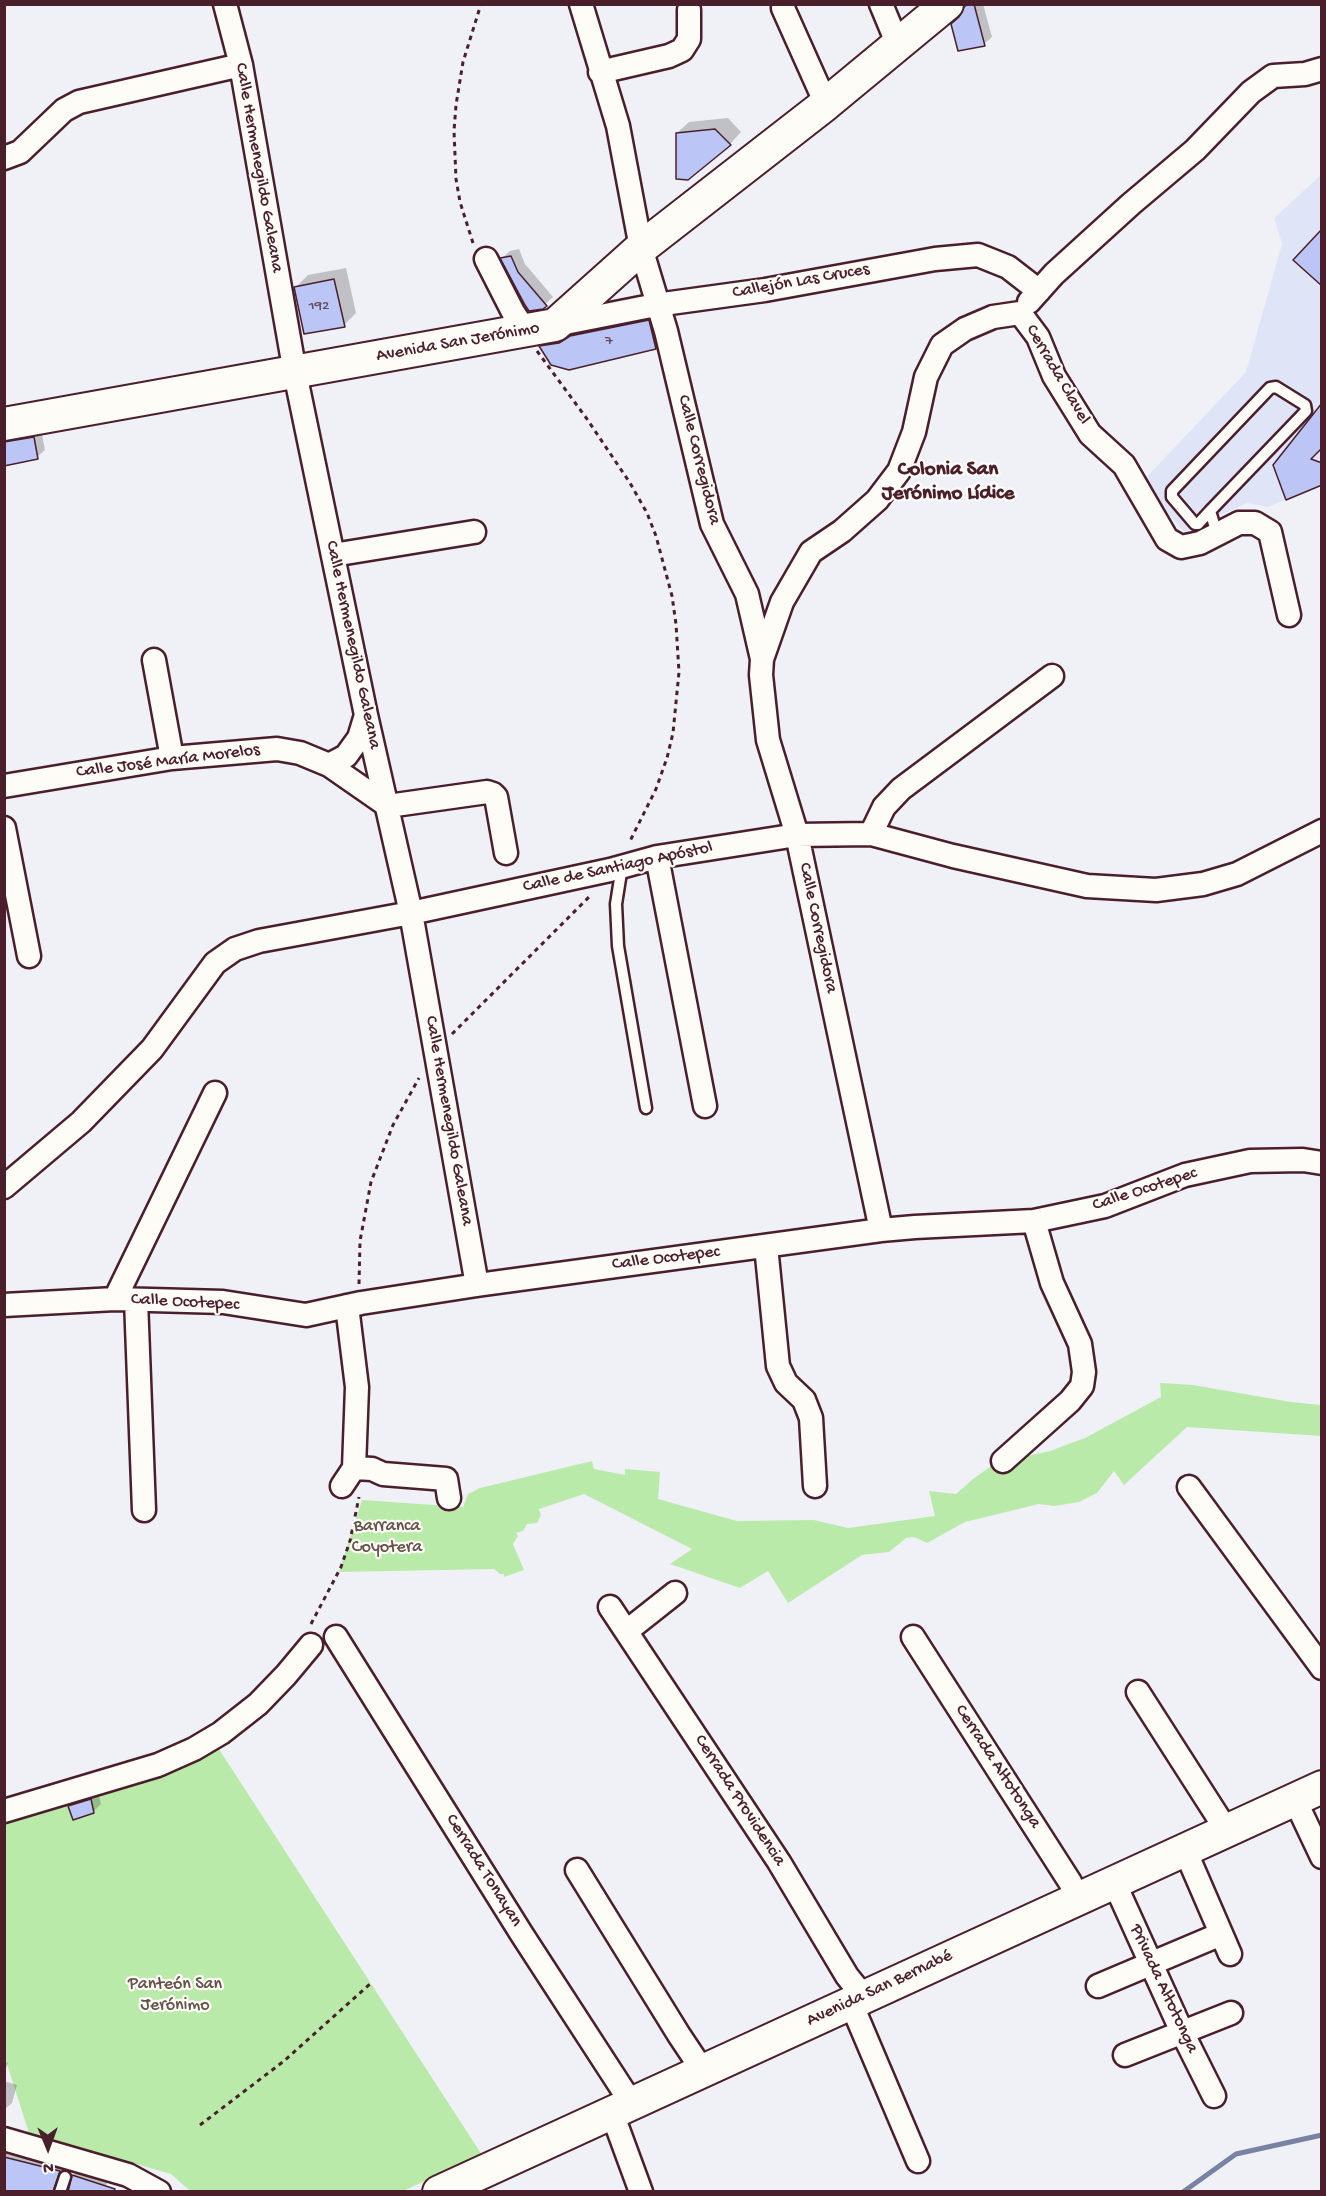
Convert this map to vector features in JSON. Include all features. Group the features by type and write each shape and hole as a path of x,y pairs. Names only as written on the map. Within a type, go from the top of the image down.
{"main road":[{"name":"Avenida San Jerónimo","path":"4,424 295,373 538,334 641,248 826,104 947,4"},
{"name":"Avenida San Bernabé","path":"439,2192 1308,1793"}],"street":[{"name":"Calle Hermenegildo Galeana","path":"225,4 241,65 295,373 366,715 411,913 477,1285"},
{"name":"Calle Corregidora","path":"581,4 618,126 641,248 666,331 712,524 747,594 762,659 761,675 768,740 797,835 881,1230"},
{"path":"881,4 898,45"},
{"path":"783,8 826,104"},
{"path":"600,72 669,57 682,50 689,39 689,10"},
{"path":"4,158 20,152 64,110 79,102 241,65"},
{"path":"762,659 782,602 811,552 842,531 877,500 899,471 914,432 926,376 942,345 965,329 993,317 1020,313 1039,291 1131,204 1195,150 1251,92 1273,76 1305,74 1322,69"},
{"path":"481,255 513,312 538,334"},
{"name":"Callejón Las Cruces","path":"538,334 656,304 800,284 935,258 978,255 1008,267 1039,291"},
{"name":"Cerrada Clavel","path":"1020,313 1038,337 1054,376 1090,434 1124,465 1167,539 1181,547 1200,543 1239,523 1255,523 1270,532 1289,615"},
{"path":"333,555 474,532"},
{"path":"154,660 172,758"},
{"path":"871,834 884,807 901,789 1052,676"},
{"path":"329,765 346,756 359,738 366,715"},
{"name":"Calle José María Morelos","path":"4,786 172,758 277,748 300,753 329,765 345,774 388,807"},
{"path":"388,807 488,792 496,797 506,853"},
{"path":"4,828 29,956"},
{"name":"Calle de Santiago Apóstol","path":"4,1187 81,1122 152,1049 215,963 235,949 259,941 411,913 624,857 657,857 797,835 871,834 953,856 1087,886 1156,890 1203,884 1237,874 1322,831"},
{"path":"657,857 705,1106"},
{"path":"144,1510 126,1299 215,1094"},
{"name":"Calle Ocotepec","path":"4,1305 126,1299 223,1302 306,1315 353,1299 477,1285 881,1230 1034,1221 1105,1206 1185,1175 1250,1161 1303,1160 1322,1163"},
{"path":"1003,1461 1070,1401 1082,1386 1084,1372 1080,1344 1052,1283 1034,1221"},
{"path":"766,1246 778,1366 786,1383 804,1400 810,1418 815,1486"},
{"path":"351,1490 357,1387 353,1299"},
{"path":"354,1468 372,1469 383,1474 446,1479 449,1498"},
{"path":"1189,1487 1322,1668"},
{"path":"627,1631 675,1593"},
{"name":"Cerrada Providencia","path":"610,1607 779,1862 847,1976 918,2161"},
{"name":"Cerrada Tonayan","path":"336,1637 521,1933 622,2108 641,2192"},
{"path":"4,1811 158,1765 194,1749 221,1733 258,1704 286,1676 309,1638"},
{"name":"Cerrada Altotonga","path":"913,1638 1070,1882 1078,1899"},
{"path":"1138,1692 1227,1831"},
{"path":"1308,1793 1322,1857"},
{"path":"1098,1986 1152,1964 1226,1944 1185,1850"},
{"path":"577,1870 703,2071"},
{"name":"Privada Altotonga","path":"1114,1882 1182,2032 1214,2096"},
{"path":"1125,2055 1231,2013"},
{"path":"4,2139 128,2175 159,2192"}],"lane":[{"path":"1276,387 1305,405 1306,411 1210,512 1198,524 1195,524 1172,497 1172,491 1270,388 1276,387"},
{"path":"1210,512 1217,534"},
{"path":"624,857 616,904 618,946 646,1108"},
{"path":"60,2192 65,2178"}],"path":[{"path":"481,4 463,62 454,131 456,179 460,202 481,255"},
{"path":"538,334 587,419 630,483 647,513 672,596 679,672 678,702 673,733 656,789 624,857"},
{"path":"449,1038 592,893"},
{"path":"353,1299 360,1241 371,1182 393,1125 423,1072"},
{"path":"309,1638 341,1568 350,1541 351,1490"},
{"path":"200,2125 284,2061 371,1983"}],"shaded area":[{"path":"1321,175 1321,485 1268,507 1247,503 1184,532 1141,483 1246,372 1282,244 1274,218"}],"green space":[{"name":"Barranca Coyotera","path":"1160,1383 1193,1385 1321,1405 1321,1436 1187,1427 1124,1485 1114,1471 1097,1493 1079,1502 1054,1506 1039,1504 965,1522 927,1543 914,1537 906,1538 889,1552 862,1555 788,1603 768,1571 740,1588 670,1564 692,1549 584,1494 539,1509 541,1515 537,1523 527,1524 523,1531 516,1533 518,1536 513,1544 524,1570 504,1577 504,1574 494,1569 339,1572 362,1500 463,1507 468,1494 480,1488 592,1461 594,1469 625,1475 625,1469 660,1472 658,1499 737,1521 814,1520 848,1528 935,1516 929,1491 956,1494 1008,1454 1027,1456 1050,1451 1085,1438 1161,1397"},
{"name":"Panteón San Jerónimo","path":"217,1746 482,2155 403,2191 190,2191 171,2174 29,2133 5,2058 4,1821 91,1797"}],"building":[{"path":"968,4 974,4 985,46 958,51 951,24"},
{"path":"715,129 731,145 688,180 676,179 676,133"},
{"path":"1322,229 1322,286 1293,260"},
{"path":"511,256 518,272 547,306 543,309 529,311 525,305 500,258"},
{"path":"334,279 345,327 304,334 294,287"},
{"path":"649,320 656,349 569,370 551,365 539,346 559,343 570,336"},
{"path":"1322,403 1322,448 1311,459 1322,463 1322,485 1286,500 1273,465"},
{"path":"34,437 38,459 4,466 4,442"},
{"path":"91,1799 94,1813 73,1820 68,1806"},
{"path":"4,2157 60,2171 53,2192 4,2190"},
{"path":"72,2175 115,2189 114,2192 68,2192"}],"waterway":[{"path":"1183,2192 1236,2154 1322,2135"}],"district":[{"name":"Colonia San Jerónimo Lídice","path":"948,483"}]}
